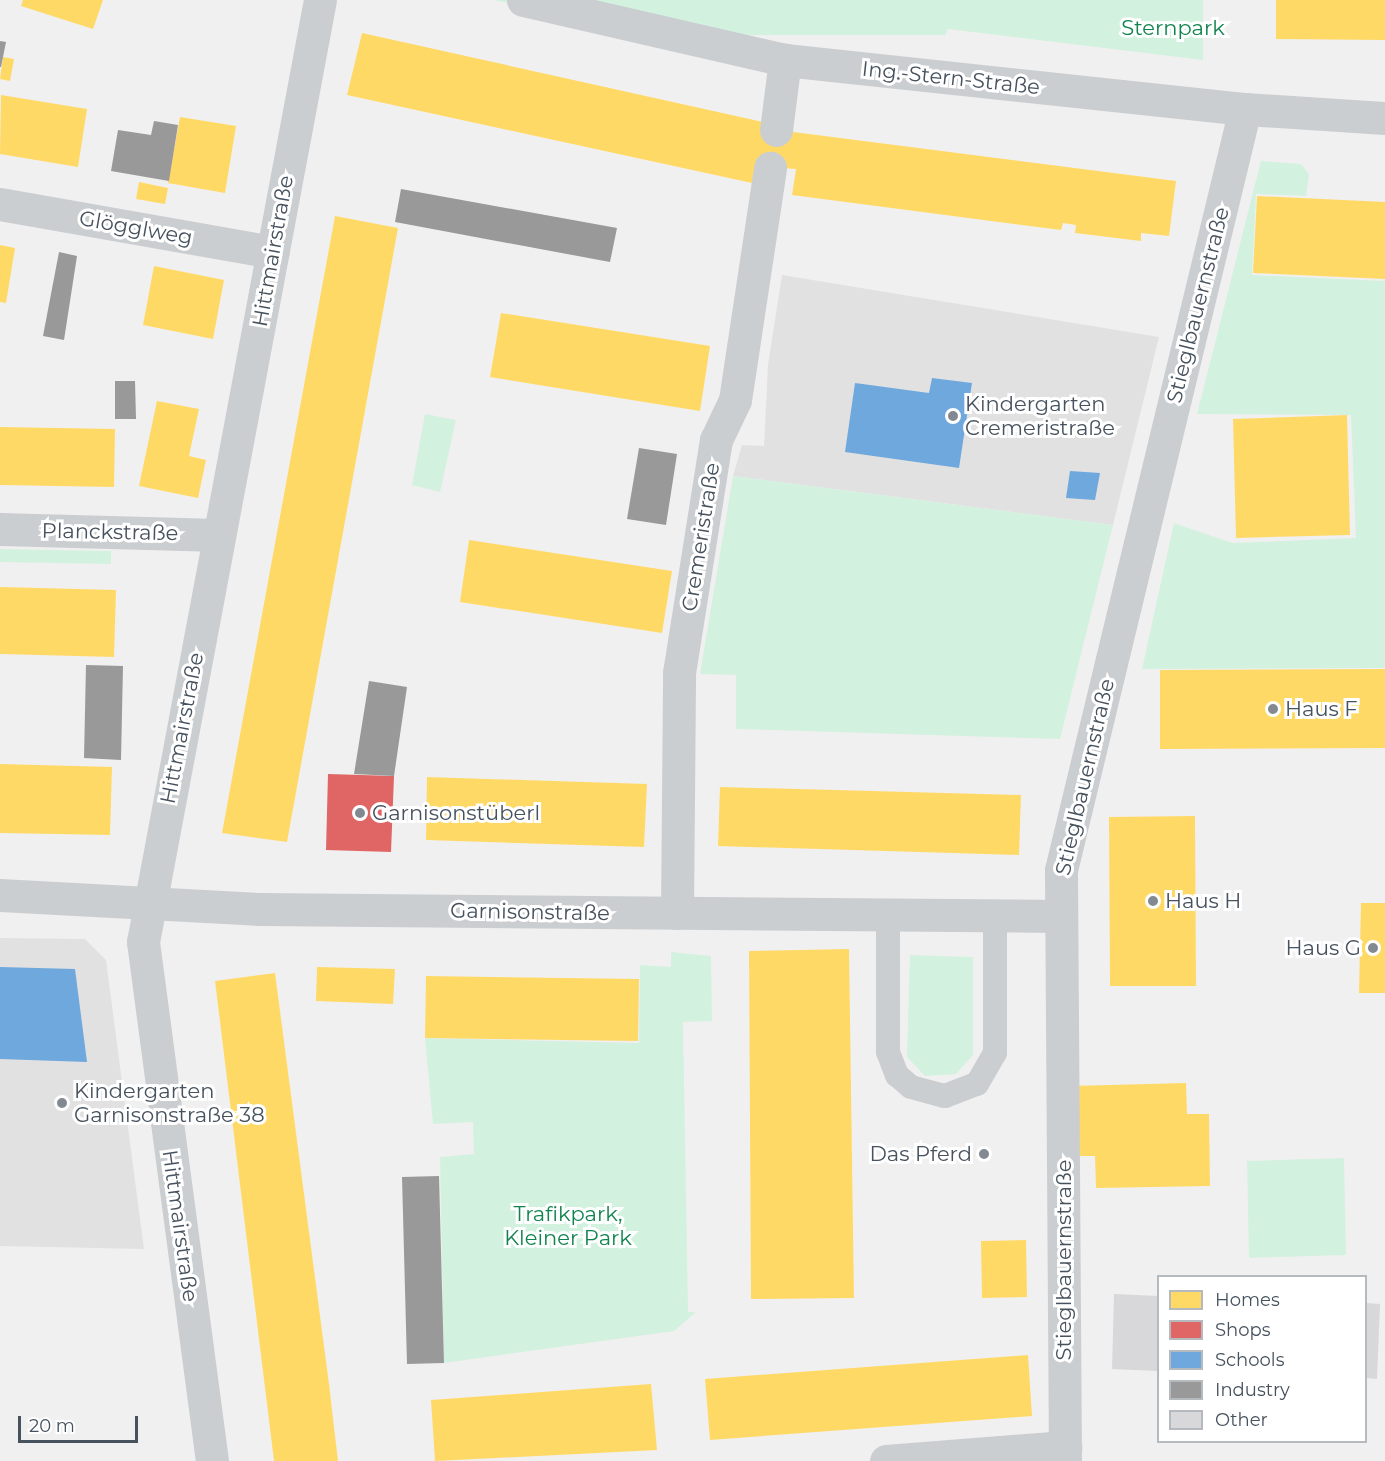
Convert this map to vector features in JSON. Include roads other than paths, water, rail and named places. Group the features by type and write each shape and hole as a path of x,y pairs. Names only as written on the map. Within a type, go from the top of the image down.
{"street":[{"name":"Hittmairstraße","path":"212,1461 144,968 148,901 320,0"},
{"name":"Ing.-Stern-Straße","path":"523,0 786,60 1245,109 1385,118"},
{"path":"776,130 786,60"},
{"name":"Stieglbauernstraße","path":"1065,1454 1060,870 1245,109"},
{"name":"Cremeristraße","path":"677,913 679,673 716,440 735,400 770,168"},
{"name":"Glögglweg","path":"0,204 273,252"},
{"name":"Planckstraße","path":"0,530 219,535"},
{"name":"Garnisonstraße","path":"0,895 148,901 259,909 1061,916"},
{"path":"886,1461 1065,1454"}],"lane":[{"path":"888,916 888,1052 897,1075 911,1087 945,1096 977,1084 995,1053 995,915"}],"place":[{"name":"Kindergarten Cremeristraße","path":"953,416"},
{"name":"Haus F","path":"1273,709"},
{"name":"Garnisonstüberl","path":"360,813"},
{"name":"Haus H","path":"1153,901"},
{"name":"Haus G","path":"1373,948"},
{"name":"Kindergarten Garnisonstraße 38","path":"62,1103"},
{"name":"Das Pferd","path":"984,1154"}],"park label":[{"name":"Sternpark","path":"1173,28"},
{"name":"Trafikpark, Kleiner Park","path":"568,1226"}]}
